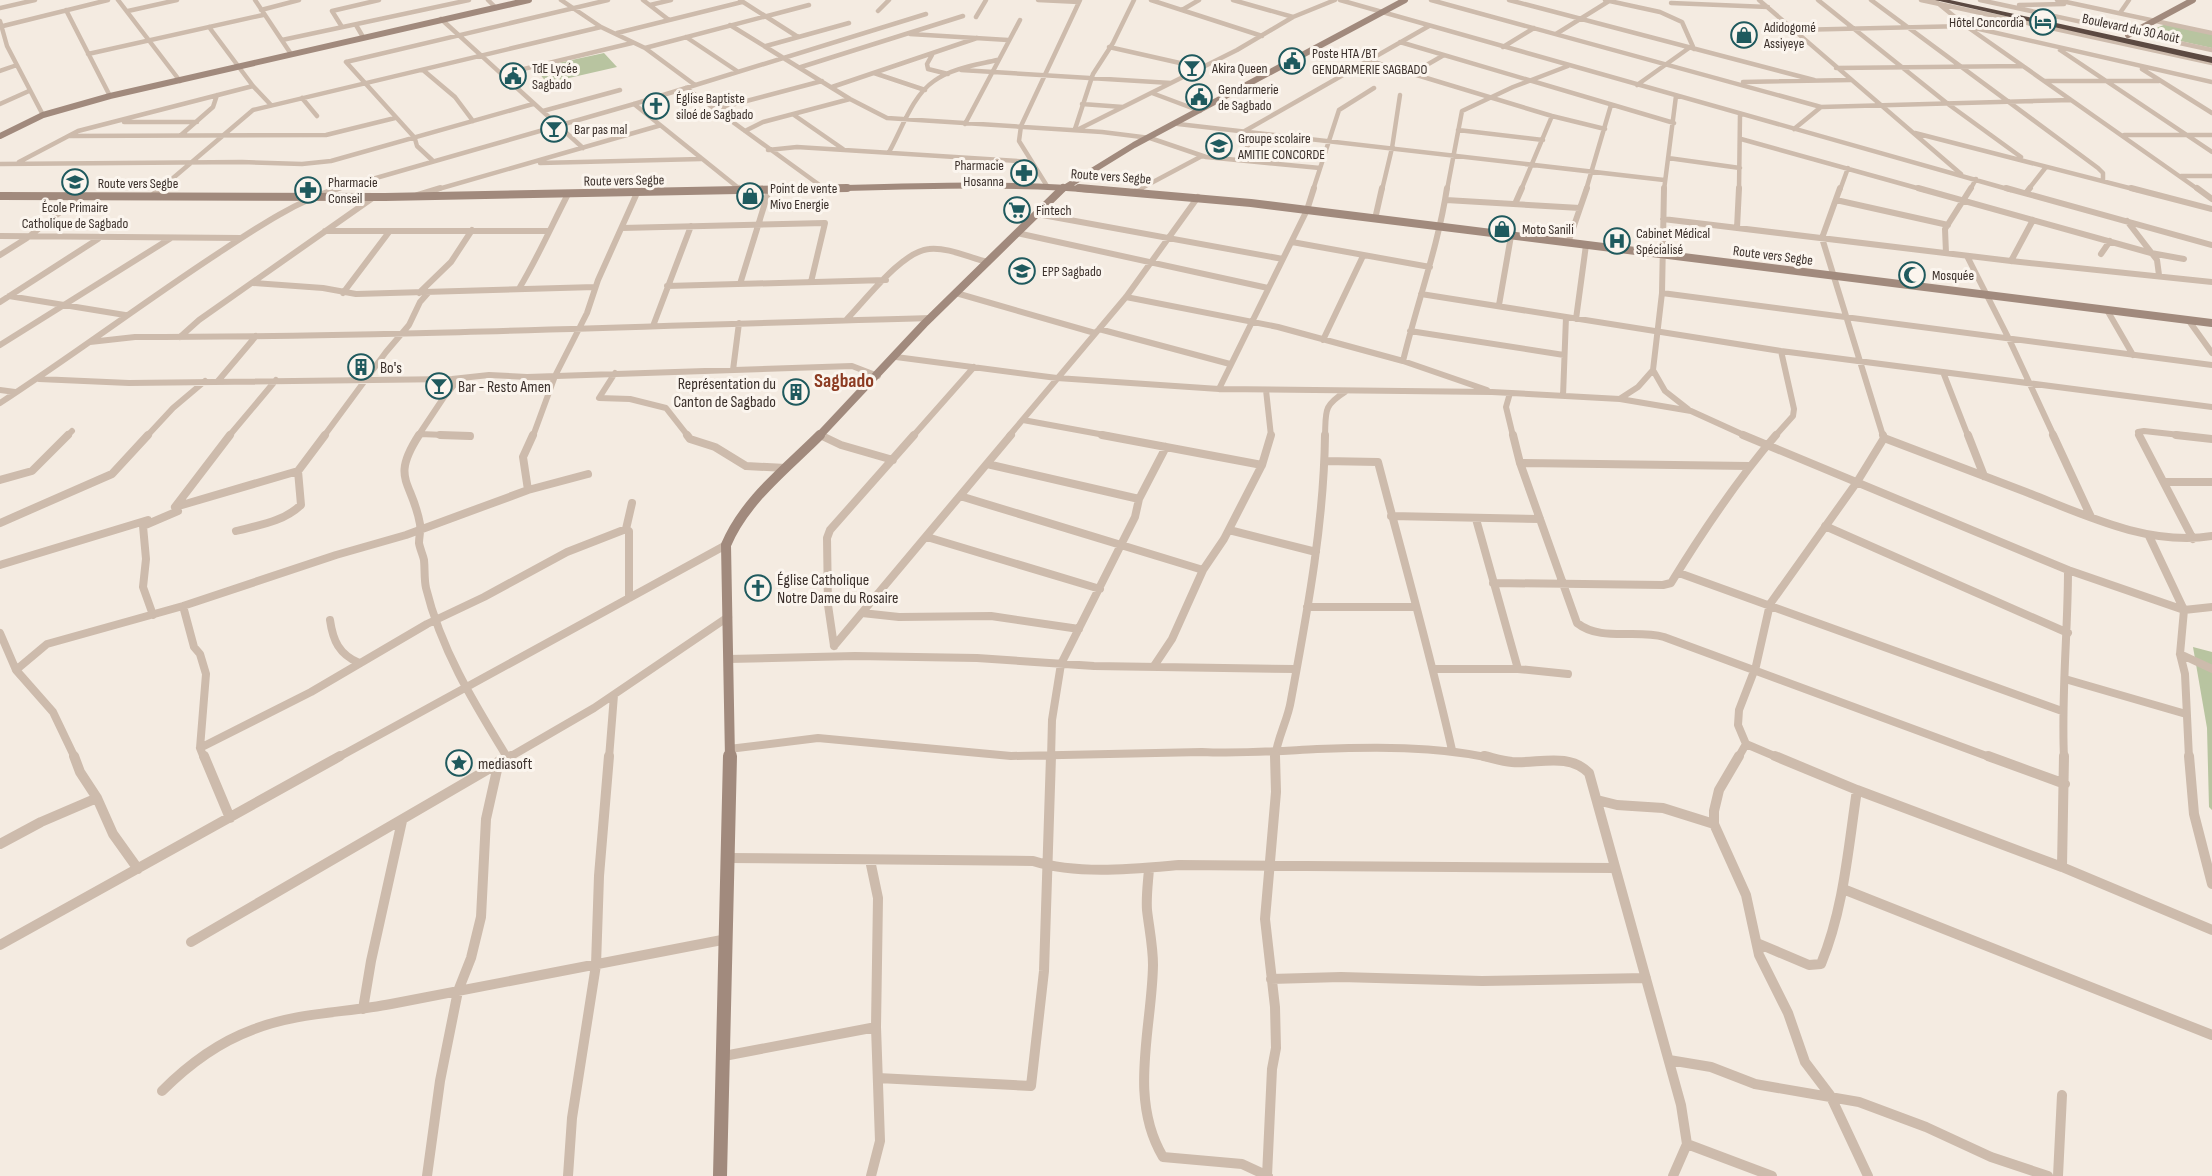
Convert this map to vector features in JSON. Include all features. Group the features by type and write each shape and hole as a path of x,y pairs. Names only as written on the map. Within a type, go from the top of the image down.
{"highway":[{"path":"1937,1 1946,0"},
{"name":"Boulevard du 30 Août","path":"1967,0 2126,36 2212,61"},
{"name":"Boulevard du 30 Août","path":"1937,1 2212,52"}],"street":[{"path":"0,9 35,0"},
{"path":"43,115 28,91 7,46 2,26 108,0"},
{"path":"118,0 180,81"},
{"path":"128,11 177,0"},
{"path":"255,0 291,54"},
{"path":"88,54 209,27 299,0"},
{"path":"342,27 332,11 379,0"},
{"path":"282,40 469,0"},
{"path":"488,0 496,8"},
{"path":"0,136 43,115 110,96 529,0"},
{"path":"561,0 601,27 645,48 695,85"},
{"path":"432,160 417,146 414,138 395,118 369,83 346,62 461,37 608,0"},
{"path":"644,0 669,20"},
{"path":"650,5 671,0"},
{"path":"878,11 889,0"},
{"path":"976,17 986,0"},
{"path":"1038,0 1080,1 1021,126 1019,141 1047,186"},
{"path":"1077,129 1082,104 1092,77 1134,0"},
{"path":"1151,0 1262,36"},
{"path":"1182,10 1199,0"},
{"path":"1233,0 1293,17"},
{"path":"1077,129 1202,68 1293,17 1335,0"},
{"path":"1340,0 2212,245"},
{"path":"720,1176 729,858 726,545 729,534 742,513 878,376 931,318 1064,187 1405,0"},
{"path":"1431,0 1821,106 2071,100"},
{"path":"1509,0 1814,80"},
{"path":"1556,34 1607,0 1660,12 1683,22 1692,48"},
{"path":"1759,0 1962,175"},
{"path":"1818,0 1948,104 2026,161"},
{"path":"1871,0 2101,170 2103,181"},
{"path":"1922,0 1937,1 2141,48 2212,61"},
{"path":"1980,0 2013,4 2085,2 2120,13 2212,33"},
{"path":"2057,0 2077,4"},
{"path":"2120,13 2129,0"},
{"path":"2013,4 2126,36 2193,0"},
{"path":"617,33 741,1 798,37"},
{"path":"1937,1 1966,26 2212,200"},
{"path":"1660,12 1673,2 1768,7"},
{"path":"645,48 809,5"},
{"path":"66,10 110,96"},
{"path":"0,403 37,379 124,315 242,238 310,198 432,160 634,104 782,56 926,14"},
{"path":"801,68 963,16"},
{"path":"441,19 583,148"},
{"path":"965,124 1020,20"},
{"path":"766,46 849,23"},
{"path":"356,25 363,37"},
{"path":"730,25 881,116 965,124 1077,129 1150,138 1202,156 1320,168"},
{"path":"1243,132 1429,26"},
{"path":"1794,30 1966,26 2131,62 2212,113"},
{"path":"209,27 253,86 271,105"},
{"path":"152,196 253,110 601,27"},
{"path":"1503,47 1534,28"},
{"path":"907,34 1008,40"},
{"path":"686,37 737,71"},
{"path":"832,87 977,38"},
{"path":"1400,42 1674,123"},
{"path":"503,74 632,43"},
{"path":"2054,46 2212,152"},
{"path":"1109,47 1202,68"},
{"path":"1637,85 1692,48"},
{"path":"2137,54 2141,48"},
{"path":"932,55 927,64 928,69 949,75"},
{"path":"1412,74 1444,55"},
{"path":"889,152 925,90 935,80 997,60"},
{"path":"1367,60 1552,116 1605,129"},
{"path":"0,71 17,65"},
{"path":"1403,361 1442,227 1452,155 1463,110 1528,81 1569,66"},
{"path":"1836,68 2023,66"},
{"path":"2137,66 2212,82"},
{"path":"423,70 455,97 473,121"},
{"path":"961,70 1173,83"},
{"path":"874,73 925,90"},
{"path":"1735,82 1852,80"},
{"path":"716,108 822,81"},
{"path":"2045,81 2159,81"},
{"path":"16,164 69,136 110,122 253,86"},
{"path":"686,88 716,108 768,150 825,189"},
{"path":"1219,389 1307,210 1341,108 1374,88"},
{"path":"543,111 620,90"},
{"path":"0,104 28,91"},
{"path":"1152,93 1200,111"},
{"path":"181,135 213,107 217,95"},
{"path":"1375,219 1392,148 1400,95"},
{"path":"1620,399 1638,387 1653,370 1662,293 1664,180 1674,123 1676,96"},
{"path":"302,98 317,116"},
{"path":"745,131 756,124 850,99"},
{"path":"0,164 309,164 414,138 533,104"},
{"path":"634,104 658,126 741,191"},
{"path":"1082,104 1125,107"},
{"path":"1568,243 1593,171 1611,105"},
{"path":"1794,129 1821,106"},
{"path":"1737,228 1740,114"},
{"path":"794,115 844,150"},
{"path":"1515,204 1552,116"},
{"path":"69,136 326,135 395,118"},
{"path":"110,122 197,122"},
{"path":"1178,124 1664,180"},
{"path":"410,197 658,126"},
{"path":"1458,130 1543,140"},
{"path":"1241,160 1254,133"},
{"path":"1915,133 2212,209"},
{"path":"2122,135 2212,135"},
{"path":"1741,139 2151,253 2184,259"},
{"path":"768,150 797,147 1032,162"},
{"path":"1136,191 1202,156"},
{"path":"1668,158 1740,168"},
{"path":"529,163 701,159"},
{"path":"2026,193 2046,167"},
{"path":"1848,168 1822,238 1884,438 1857,482 1770,604 1754,672 1739,710 1738,725 1746,744 1857,790 2062,867 2212,930"},
{"path":"2180,176 2212,176"},
{"path":"1946,253 1945,229 1976,179"},
{"name":"Route vers Segbe","path":"0,196 310,198 1047,186 1136,191 1307,210 2212,323"},
{"path":"740,284 769,190"},
{"path":"528,490 523,457 537,427 555,376 587,313 595,287 637,193"},
{"path":"520,287 537,258 548,231 568,194"},
{"path":"0,255 27,238 81,196"},
{"path":"180,337 199,320 374,197"},
{"path":"830,657 834,646 1126,297 1198,197"},
{"path":"1446,200 1580,208"},
{"path":"1836,200 1948,225"},
{"path":"1037,214 1283,259"},
{"path":"1663,219 2011,261 2212,282"},
{"path":"2011,261 2033,219"},
{"path":"2127,221 2158,264 2159,275 2156,276"},
{"path":"622,228 825,223 811,282"},
{"path":"653,326 691,226"},
{"path":"418,293 451,262 472,230"},
{"path":"326,231 548,231"},
{"path":"343,293 389,232"},
{"path":"1017,233 1268,288"},
{"path":"0,236 242,238"},
{"path":"1499,305 1511,236"},
{"path":"0,345 172,237"},
{"path":"0,302 99,238"},
{"path":"2102,254 2110,241"},
{"path":"1292,242 1430,267"},
{"path":"1576,319 1586,245"},
{"path":"846,320 910,257 928,249 988,262"},
{"path":"1967,255 1989,295 2091,517"},
{"path":"1323,340 1363,256"},
{"path":"667,286 886,280"},
{"path":"253,283 323,288 343,293 428,293 520,287 595,287"},
{"path":"0,566 298,471 409,325 420,302 428,293"},
{"path":"956,293 1230,364"},
{"path":"1662,293 2212,366"},
{"path":"1421,294 1781,351 2212,407"},
{"path":"9,296 124,315"},
{"path":"1126,297 1278,327 1403,361 1464,380 1492,392"},
{"path":"2107,310 2133,355"},
{"path":"1563,396 1566,317"},
{"path":"88,342 126,338 401,334 931,318"},
{"path":"2189,321 2212,353"},
{"path":"733,370 739,323"},
{"path":"1410,331 1564,355"},
{"path":"218,381 256,336"},
{"path":"1493,583 1663,585 1671,583 1708,523 1749,466 1794,413 1781,351"},
{"path":"896,357 1057,378 1219,389 1492,392 1620,399 1691,411"},
{"path":"37,379 129,383 459,379 489,375 555,376 852,366 878,376"},
{"path":"834,646 828,606 828,535 974,367"},
{"path":"1653,370 1665,391 1691,411 1767,446 2068,570 2184,610 2212,607"},
{"path":"1943,372 1984,476"},
{"path":"615,373 599,398 630,399 666,408 690,439 715,447 746,466 786,468"},
{"path":"427,1176 440,1082 458,992 471,958 481,917 486,819 503,759 464,687 436,620 425,585 424,562 419,541 421,529 412,493 403,471 407,454 459,379"},
{"path":"153,615 143,587 146,559 143,526 177,509 229,436 276,380"},
{"path":"0,524 112,474 173,408 206,381"},
{"path":"0,390 15,392"},
{"path":"1154,666 1172,639 1203,570 1228,530 1262,465 1271,439 1266,390"},
{"path":"1149,869 1147,910 1153,968 1144,1077 1146,1111 1153,1146 1163,1157 1242,1164 1267,1175 1272,1069 1276,1048 1264,919 1271,864 1276,792 1276,750 1288,719 1316,552 1325,461 1326,408 1331,401 1347,391"},
{"path":"1510,393 1506,407 1520,463 1562,583 1581,628 1591,632 1657,635 2064,784"},
{"path":"1023,420 1262,465"},
{"path":"0,480 32,471 72,431"},
{"path":"2193,539 2138,432 2212,440"},
{"path":"420,434 471,436"},
{"path":"820,435 842,445 893,460"},
{"path":"1884,438 2091,517 2149,536 2193,539 2212,536"},
{"path":"878,1078 1031,1086 1044,971 1053,720 1061,664 1135,518 1139,499 1166,447"},
{"path":"1325,461 1378,462 1415,607 1434,669 1452,750"},
{"path":"1520,463 1749,466"},
{"path":"987,464 1139,499"},
{"path":"236,531 278,520 297,510 301,505 298,471"},
{"path":"16,670 47,644 183,606 421,529 528,490 588,474"},
{"path":"2165,482 2212,482"},
{"path":"960,496 1203,570"},
{"path":"629,598 629,531 626,529 632,503"},
{"path":"1391,516 1540,519"},
{"path":"1476,519 1518,669"},
{"path":"1825,526 2068,633"},
{"path":"200,748 311,692 436,620 567,552 626,529"},
{"path":"1228,530 1316,552"},
{"path":"2149,536 2184,610 2180,654 2185,674 2194,814 2212,884"},
{"path":"927,537 1100,589"},
{"path":"0,945 464,687 726,545"},
{"path":"2062,867 2064,784 2062,711 2068,633 2068,570"},
{"path":"1679,573 2062,711"},
{"path":"183,606 194,647 200,654 206,674 200,748 230,818"},
{"path":"1307,607 1415,607"},
{"path":"862,613 899,617 991,616 1079,629"},
{"path":"191,942 402,821 614,695 728,617"},
{"path":"330,620 332,637 338,649 347,659 358,663"},
{"path":"0,635 16,670 53,711 69,742 80,772 97,798 113,834 138,869"},
{"path":"2180,654 2212,669"},
{"path":"728,659 977,658 1061,664 1295,669"},
{"path":"1434,669 1518,669 1568,674"},
{"path":"2065,679 2186,714"},
{"path":"568,1176 572,1118 596,965 599,876 614,695"},
{"path":"729,749 818,738 1011,756 1202,752 1233,754 1276,750 1401,748 1452,750 1512,762 1557,759 1573,763 1589,773 1681,1105 1687,1144 1673,1176"},
{"path":"1746,744 1741,756 1728,771 1716,797 1714,824 1741,881 1759,955 1788,1013 1805,1062 1830,1095 1868,1176"},
{"path":"1756,943 1809,965 1821,964 1834,932 1843,889 1857,790"},
{"path":"0,844 40,822 97,798"},
{"path":"1597,800 1617,806 1663,808 1714,824"},
{"path":"363,1010 371,962 402,821"},
{"path":"729,858 1033,861 1046,865 1120,870 1179,865 1271,864 1614,868"},
{"path":"870,860 878,897 876,1027 880,1141 871,1176"},
{"path":"1843,889 2212,1035"},
{"path":"162,1091 195,1059 245,1034 287,1019 363,1010 727,939"},
{"path":"1271,979 1307,976 1457,981 1646,978"},
{"path":"724,1056 876,1027"},
{"path":"1669,1060 1711,1067 1755,1084 1830,1095 1884,1110 1991,1157 2048,1176"},
{"path":"2058,1176 2062,1095"},
{"path":"1687,1144 1766,1175"}],"green space":[{"path":"2166,24 2212,34 2212,48 2144,33"},
{"path":"604,53 617,67 547,83 535,68"},
{"path":"2193,647 2212,652 2212,810 2209,807 2207,728"}],"place":[{"name":"Hôtel Concordia","path":"2043,22"},
{"name":"Adidogomé Assiyeye","path":"1744,35"},
{"name":"Poste HTA /BT GENDARMERIE SAGBADO","path":"1292,61"},
{"name":"Akira Queen","path":"1192,68"},
{"name":"TdE Lycée Sagbado","path":"513,76"},
{"name":"Gendarmerie de Sagbado","path":"1199,97"},
{"name":"Église Baptiste siloé de Sagbado","path":"656,106"},
{"name":"Bar pas mal","path":"554,129"},
{"name":"Groupe scolaire AMITIE CONCORDE","path":"1219,146"},
{"name":"Pharmacie Hosanna","path":"1024,173"},
{"name":"École Primaire Catholique de Sagbado","path":"75,182"},
{"name":"Pharmacie Conseil","path":"308,190"},
{"name":"Point de vente Mivo Energie","path":"750,196"},
{"name":"Fintech","path":"1017,210"},
{"name":"Moto Sanili","path":"1502,229"},
{"name":"Cabinet Médical Spécialisé","path":"1617,241"},
{"name":"EPP Sagbado","path":"1022,271"},
{"name":"Mosquée","path":"1912,275"},
{"name":"Bo's","path":"361,367"},
{"name":"Bar - Resto Amen","path":"439,386"},
{"name":"Représentation du Canton de Sagbado","path":"796,392"},
{"name":"Église Catholique Notre Dame du Rosaire","path":"758,588"},
{"name":"mediasoft","path":"459,763"}],"district":[{"name":"Sagbado","path":"844,380"}]}
